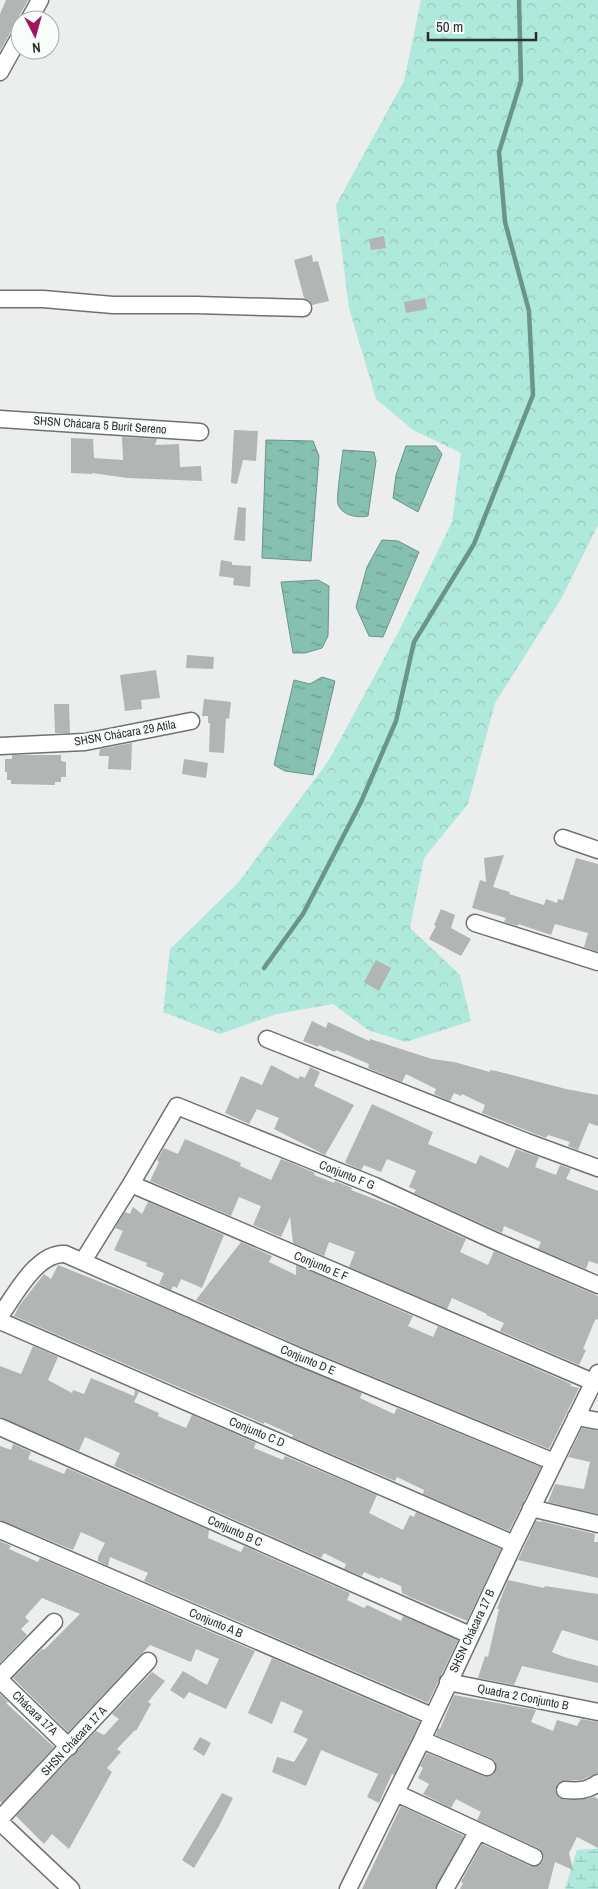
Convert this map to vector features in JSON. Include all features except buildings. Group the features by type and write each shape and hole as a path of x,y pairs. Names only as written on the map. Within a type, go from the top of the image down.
{"street":[{"path":"0,72 10,54"},
{"path":"0,299 43,299 113,305 304,308"},
{"name":"SHSN Chácara 5 Burit Sereno","path":"0,419 200,432"},
{"name":"SHSN Chácara 29 Atila","path":"0,746 85,742 191,721"},
{"path":"564,838 598,850"},
{"path":"475,923 598,962"},
{"path":"267,1039 598,1168"},
{"name":"Conjunto F G","path":"131,1184 177,1106 375,1186 598,1285"},
{"path":"83,1261 131,1184"},
{"name":"Conjunto E F","path":"131,1184 596,1378"},
{"name":"Conjunto D E","path":"0,1316 25,1280 44,1259 52,1255 65,1254 300,1357 554,1462"},
{"name":"Conjunto C D","path":"0,1321 514,1544"},
{"name":"SHSN Chácara 17 B","path":"348,1889 422,1740 531,1508 596,1378"},
{"path":"576,1417 598,1421"},
{"name":"Conjunto B C","path":"0,1427 470,1635"},
{"path":"531,1508 598,1524"},
{"name":"Conjunto A B","path":"0,1530 432,1716"},
{"name":"Chácara 17A","path":"54,1622 0,1678 69,1747"},
{"name":"SHSN Chácara 17 A","path":"0,1821 148,1661"},
{"name":"Quadra 2 Conjunto B","path":"448,1682 598,1712"},
{"path":"422,1740 487,1767"},
{"path":"564,1790 580,1791 589,1789 598,1783"},
{"path":"396,1793 534,1857"},
{"path":"0,1821 71,1889"},
{"path":"445,1889 478,1831"}],"green space":[{"path":"421,0 598,0 598,525 561,599 495,703 468,804 424,858 410,928 460,975 471,1021 406,1042 368,1030 333,1004 277,1014 220,1034 163,1012 170,949 238,883 329,760 399,631 452,522 461,453 413,430 376,399 349,308 336,205 404,81"},
{"path":"598,1846 598,1889 565,1889 577,1850 596,1849"}],"water":[{"path":"266,440 313,441 319,456 311,561 262,558"},
{"path":"406,446 436,446 442,454 418,512 393,498 396,475"},
{"path":"343,450 374,452 376,461 368,516 360,517 347,514 338,504 338,486"},
{"path":"382,540 398,541 419,552 383,637 369,636 356,607 367,567"},
{"path":"318,580 329,586 328,636 322,648 305,653 293,653 281,582"},
{"path":"322,677 335,681 313,775 285,771 274,765 294,680 310,684"}],"waterway":[{"path":"264,968 303,914 361,802 396,721 414,642 474,544 533,395 529,311 505,222 499,152 521,81 519,0"}]}
